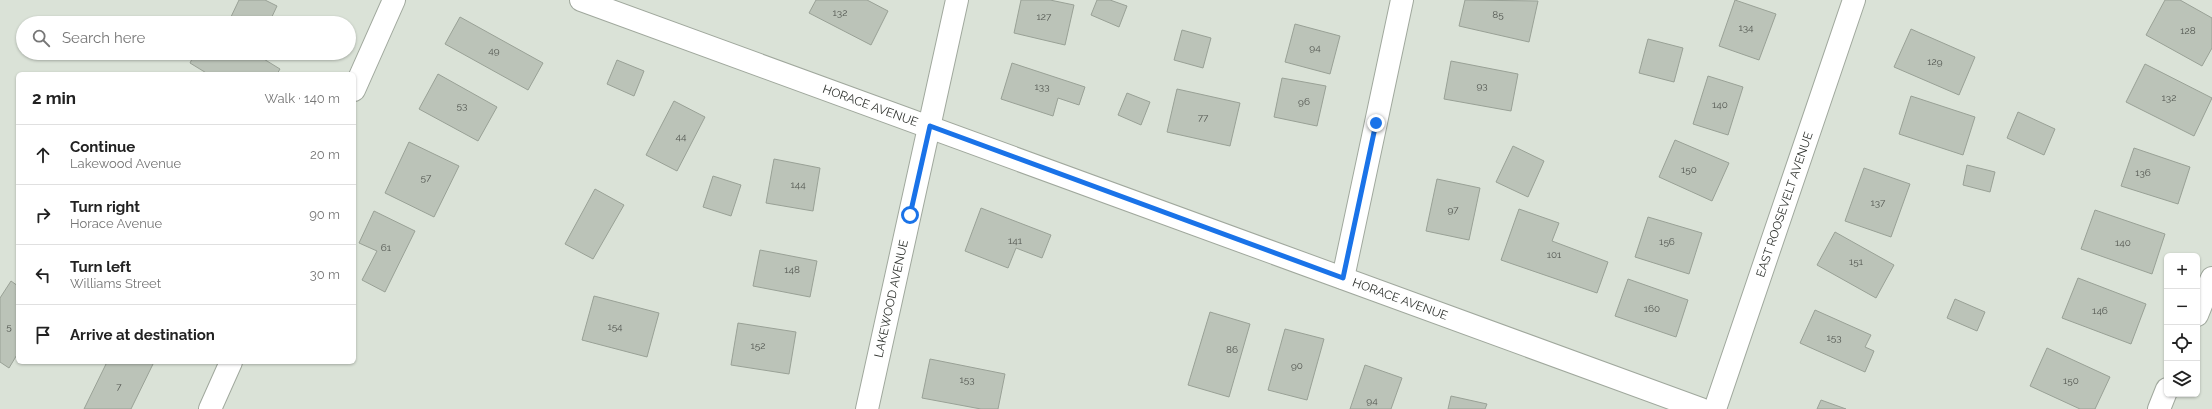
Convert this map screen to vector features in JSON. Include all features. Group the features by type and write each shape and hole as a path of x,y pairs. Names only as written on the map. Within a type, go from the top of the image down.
{"street":[{"path":"356,86 394,0"},
{"name":"HORACE AVENUE","path":"581,0 930,126 1701,409"},
{"name":"LAKEWOOD AVENUE","path":"867,409 957,0"},
{"path":"1343,278 1402,0"},
{"name":"EAST ROOSEVELT AVENUE","path":"1715,409 1854,0"},
{"path":"2200,308 2212,278"},
{"path":"210,409 230,364"},
{"path":"2159,409 2164,396"}],"building":[{"path":"239,0 265,0 277,6 272,16 231,16"},
{"path":"816,0 867,0 888,11 871,45 809,13"},
{"path":"1021,0 1050,0 1074,5 1065,45 1014,33"},
{"path":"1097,0 1110,0 1127,6 1119,27 1091,15"},
{"path":"1465,0 1538,1 1529,42 1459,26"},
{"path":"1735,0 1776,14 1759,60 1719,46"},
{"path":"2165,0 2180,0 2212,18 2212,48 2202,66 2146,35"},
{"path":"460,17 543,63 528,90 445,44"},
{"path":"1295,24 1340,36 1330,74 1285,62"},
{"path":"1911,29 1975,57 1959,95 1894,67"},
{"path":"1182,30 1211,38 1203,68 1174,60"},
{"path":"1648,39 1683,48 1674,82 1639,73"},
{"path":"192,60 265,60 280,69 278,72 205,72 190,63"},
{"path":"617,60 644,71 634,96 607,84"},
{"path":"1451,61 1518,74 1511,111 1444,99"},
{"path":"1012,63 1085,87 1079,105 1058,98 1053,116 1001,99"},
{"path":"2145,64 2212,98 2194,136 2126,102"},
{"path":"438,74 497,107 478,141 419,109"},
{"path":"1708,76 1743,87 1728,135 1693,124"},
{"path":"1282,78 1326,86 1317,126 1274,117"},
{"path":"1177,89 1240,103 1230,146 1167,132"},
{"path":"1127,93 1150,102 1141,125 1118,115"},
{"path":"1911,96 1975,117 1963,155 1899,134"},
{"path":"674,101 705,117 677,171 646,155"},
{"path":"2018,112 2055,129 2044,155 2007,138"},
{"path":"1675,140 1729,163 1712,201 1659,177"},
{"path":"409,142 459,166 434,217 385,193"},
{"path":"1513,146 1544,161 1528,197 1496,182"},
{"path":"2134,148 2190,167 2178,204 2121,186"},
{"path":"774,159 820,168 813,211 766,203"},
{"path":"1967,165 1995,172 1990,192 1963,185"},
{"path":"1864,168 1910,184 1891,237 1845,221"},
{"path":"713,176 741,185 731,216 703,207"},
{"path":"1437,179 1480,188 1469,240 1426,231"},
{"path":"595,189 624,205 593,259 565,244"},
{"path":"981,208 1051,235 1042,258 1016,248 1008,268 965,251"},
{"path":"1519,209 1559,223 1552,241 1608,262 1597,293 1501,260"},
{"path":"2095,210 2165,234 2152,274 2081,249"},
{"path":"374,211 415,231 385,292 362,280 377,251 359,243"},
{"path":"1648,217 1702,233 1689,274 1635,257"},
{"path":"1835,232 1894,265 1876,298 1817,265"},
{"path":"760,250 817,261 810,297 753,286"},
{"path":"2078,278 2146,304 2131,344 2062,318"},
{"path":"1628,279 1688,300 1676,337 1615,316"},
{"path":"11,281 16,285 16,356 9,368 0,362 0,298"},
{"path":"594,296 659,313 647,357 582,340"},
{"path":"1955,299 1985,312 1977,331 1947,318"},
{"path":"1815,310 1871,335 1865,347 1874,351 1865,372 1800,343"},
{"path":"1210,312 1250,324 1229,397 1188,385"},
{"path":"738,323 796,332 789,374 731,365"},
{"path":"1285,329 1324,339 1307,400 1268,390"},
{"path":"2047,348 2110,377 2095,409 2080,409 2030,386"},
{"path":"930,359 1005,374 998,409 981,409 922,398"},
{"path":"106,364 153,364 131,409 84,409"},
{"path":"1365,365 1402,378 1391,409 1350,409"},
{"path":"1451,396 1487,404 1485,409 1448,409"},
{"path":"1821,400 1846,409 1817,409"}],"route":[{"path":"910,215 930,126 1343,278 1376,123"}]}
